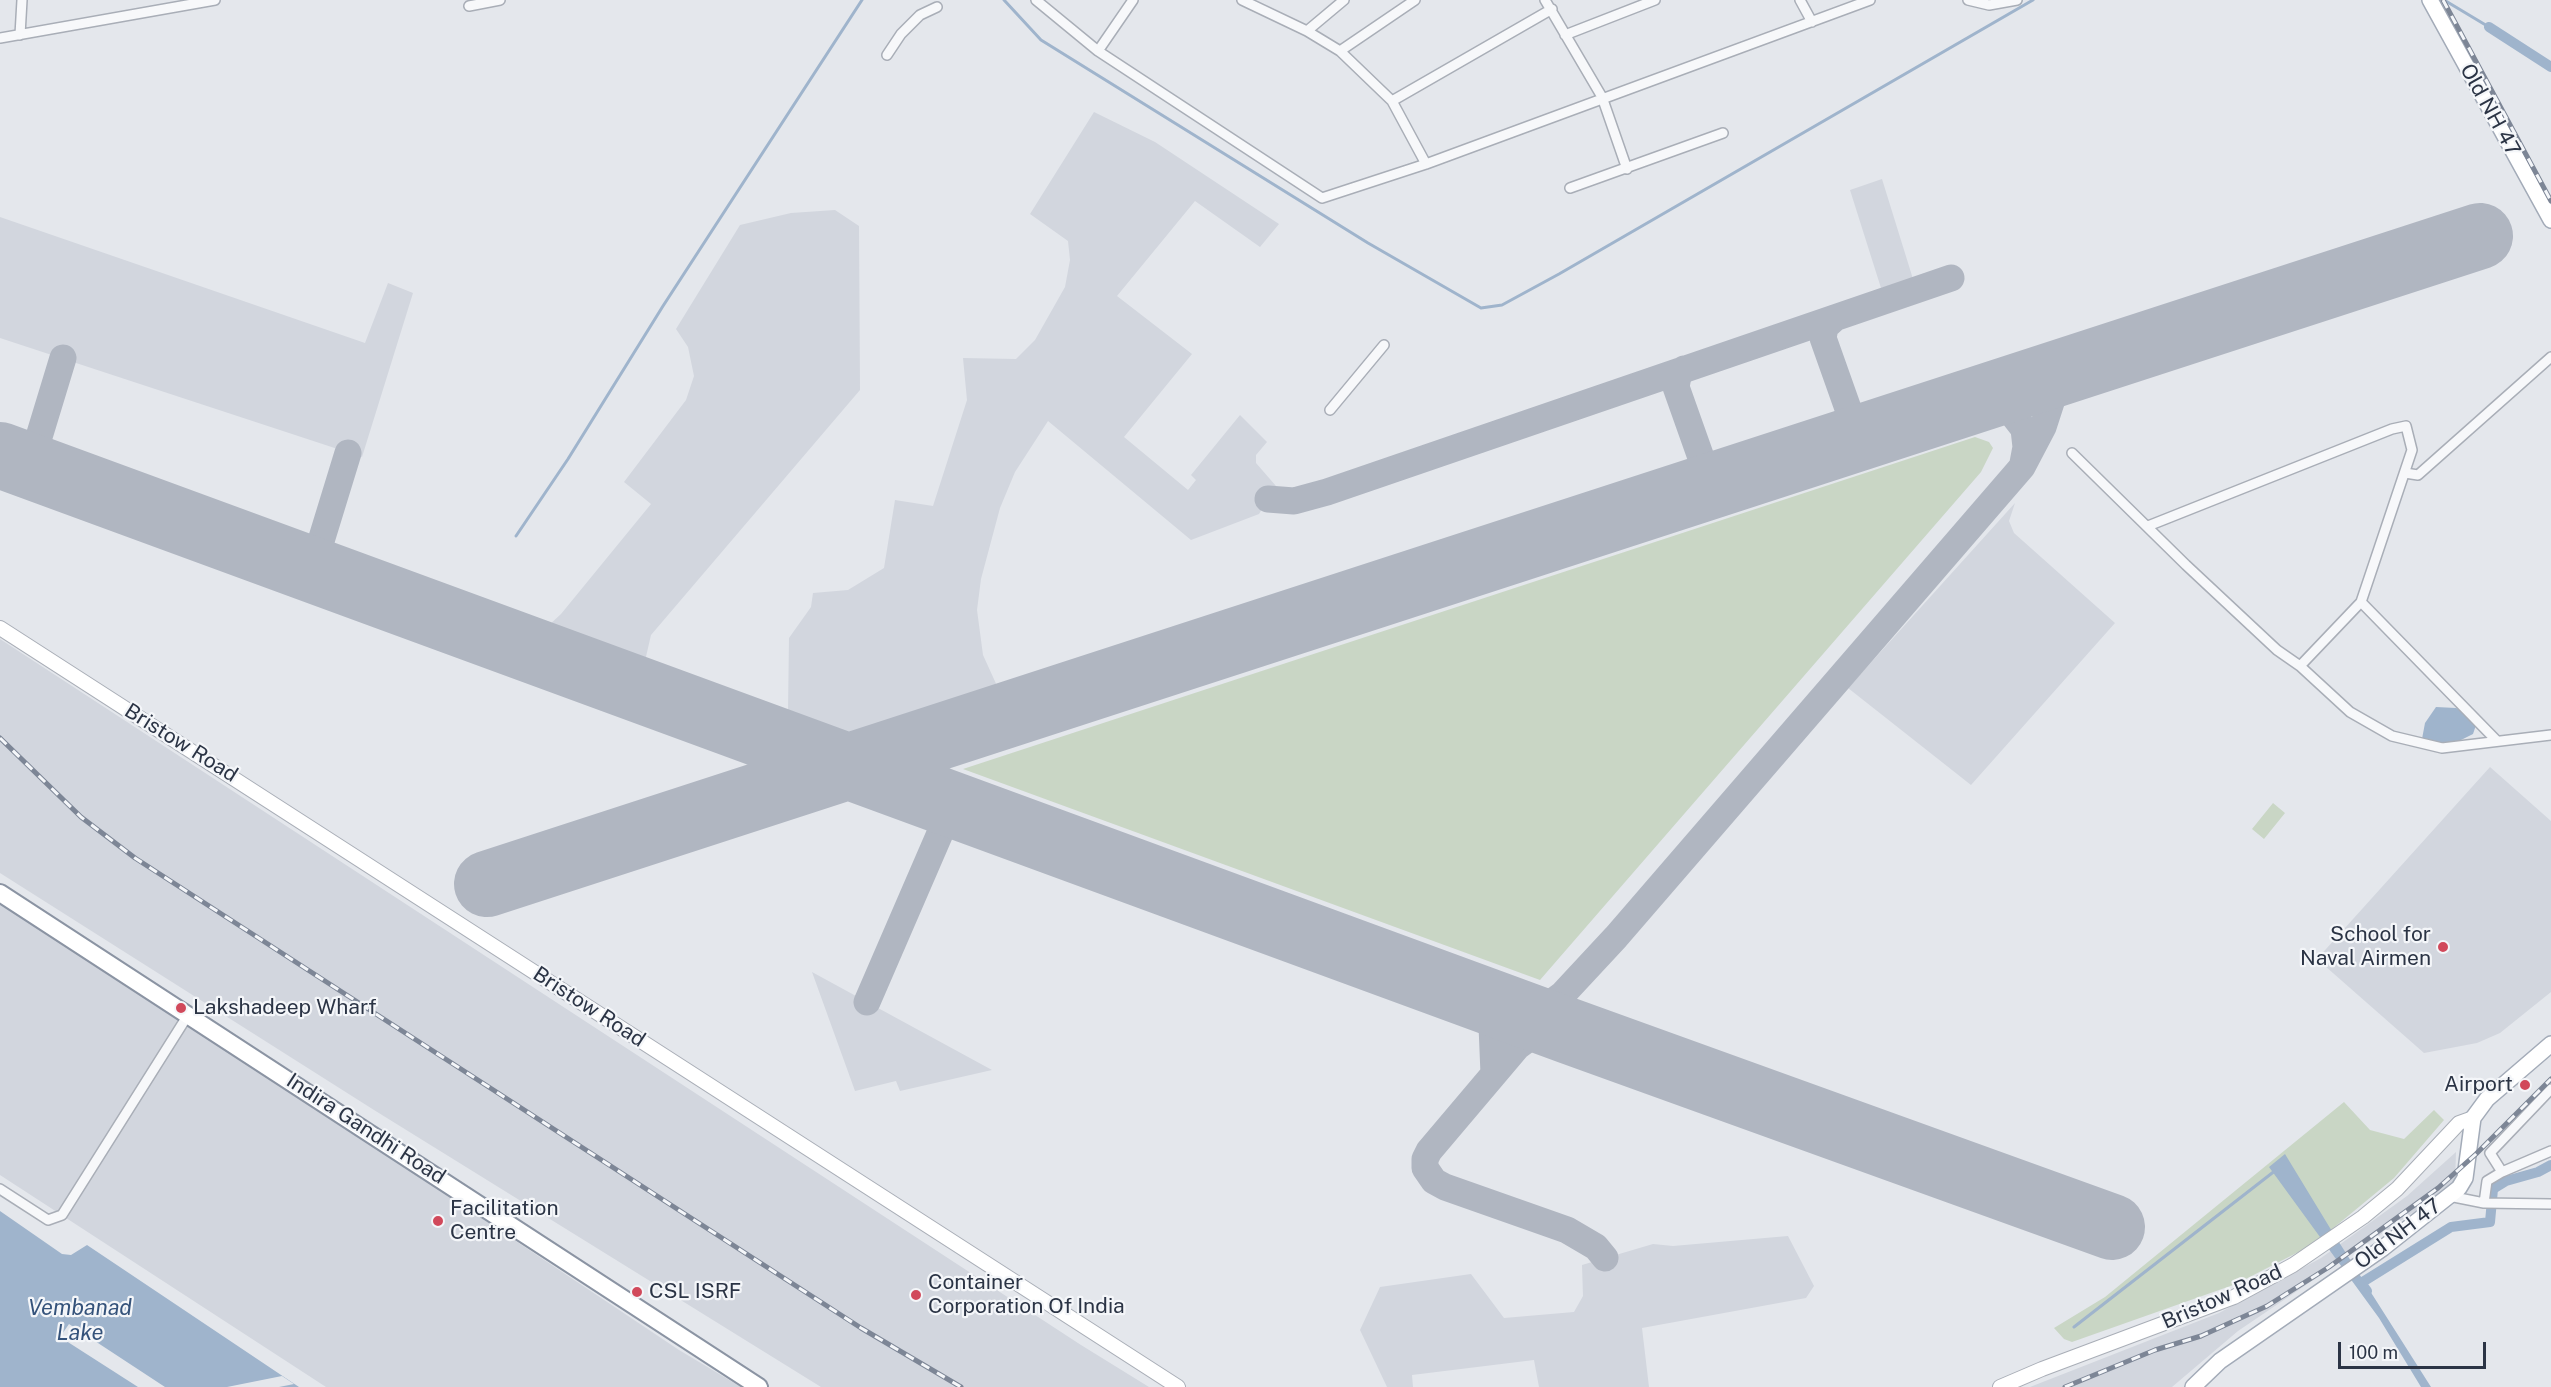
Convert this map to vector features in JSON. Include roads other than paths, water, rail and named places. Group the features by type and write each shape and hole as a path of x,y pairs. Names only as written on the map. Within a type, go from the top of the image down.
{"highway":[{"name":"Indira Gandhi Road","path":"0,893 759,1387"}],"main road":[{"name":"Old NH 47","path":"2430,0 2551,220"},
{"path":"2473,1118 2487,1099 2551,1044"},
{"name":"Old NH 47","path":"2193,1387 2220,1361 2383,1248 2449,1196 2465,1178 2473,1118"}],"street":[{"path":"20,35 22,0"},
{"path":"0,38 214,0"},
{"path":"469,6 500,0"},
{"path":"1037,0 1098,51 1322,198 1426,164 1602,97 1870,0"},
{"path":"1098,51 1133,0"},
{"path":"1242,0 1307,31 1340,51 1392,101 1426,164"},
{"path":"1307,31 1344,0"},
{"path":"1340,51 1415,0"},
{"path":"1545,0 1602,97 1627,169"},
{"path":"1624,0 1630,10"},
{"path":"1566,35 1655,0"},
{"path":"1800,0 1812,21"},
{"path":"1968,0 1989,5 2017,0"},
{"path":"887,55 901,34 914,21 937,7"},
{"path":"1392,101 1552,9"},
{"path":"1570,188 1723,133"},
{"path":"1330,410 1384,345"},
{"path":"2405,473 2418,475 2551,357"},
{"path":"2148,526 2392,429 2406,426 2412,450 2361,602 2300,666"},
{"path":"2072,453 2277,651 2300,666 2350,712 2392,736 2442,748 2551,735"},
{"path":"2361,602 2496,740"},
{"name":"Bristow Road","path":"0,628 1178,1387"},
{"path":"0,1189 48,1220 62,1215 188,1015"},
{"path":"2502,1172 2490,1153 2496,1144 2551,1089"},
{"name":"Bristow Road","path":"2000,1387 2234,1297 2294,1265 2397,1189 2458,1123 2473,1118"},
{"path":"2484,1203 2487,1181 2551,1151"},
{"path":"2449,1196 2484,1203 2551,1204"}],"water":[{"path":"2436,707 2456,708 2469,713 2477,722 2473,734 2459,741 2440,743 2422,739 2425,723"},
{"path":"2285,1154 2431,1387 2421,1387 2379,1318 2269,1167"},
{"name":"Vembanad Lake","path":"0,1211 62,1254 71,1255 87,1245 299,1387 0,1387"}],"waterway":[{"path":"516,536 568,459 663,306 862,0"},
{"path":"1004,0 1041,40 1368,243 1481,308 1502,305 1559,274 2033,0"},
{"path":"2444,0 2489,27"},
{"path":"2489,27 2551,67"},
{"path":"2367,1291 2361,1283 2451,1227 2490,1222 2493,1189 2506,1181 2538,1172 2551,1165"},
{"path":"2074,1327 2276,1170"}],"railway":[{"path":"2443,0 2551,201"},
{"path":"0,738 81,817 135,858 861,1328 961,1387"},
{"path":"2065,1387 2155,1350 2201,1336 2267,1306 2329,1267 2438,1188 2476,1154 2551,1079"}],"place":[{"name":"School for Naval Airmen","path":"2443,947"},
{"name":"Lakshadeep Wharf","path":"181,1008"},
{"name":"Airport","path":"2525,1085"},
{"name":"Facilitation Centre","path":"438,1221"},
{"name":"CSL ISRF","path":"637,1292"},
{"name":"Container Corporation Of India","path":"916,1295"}]}
